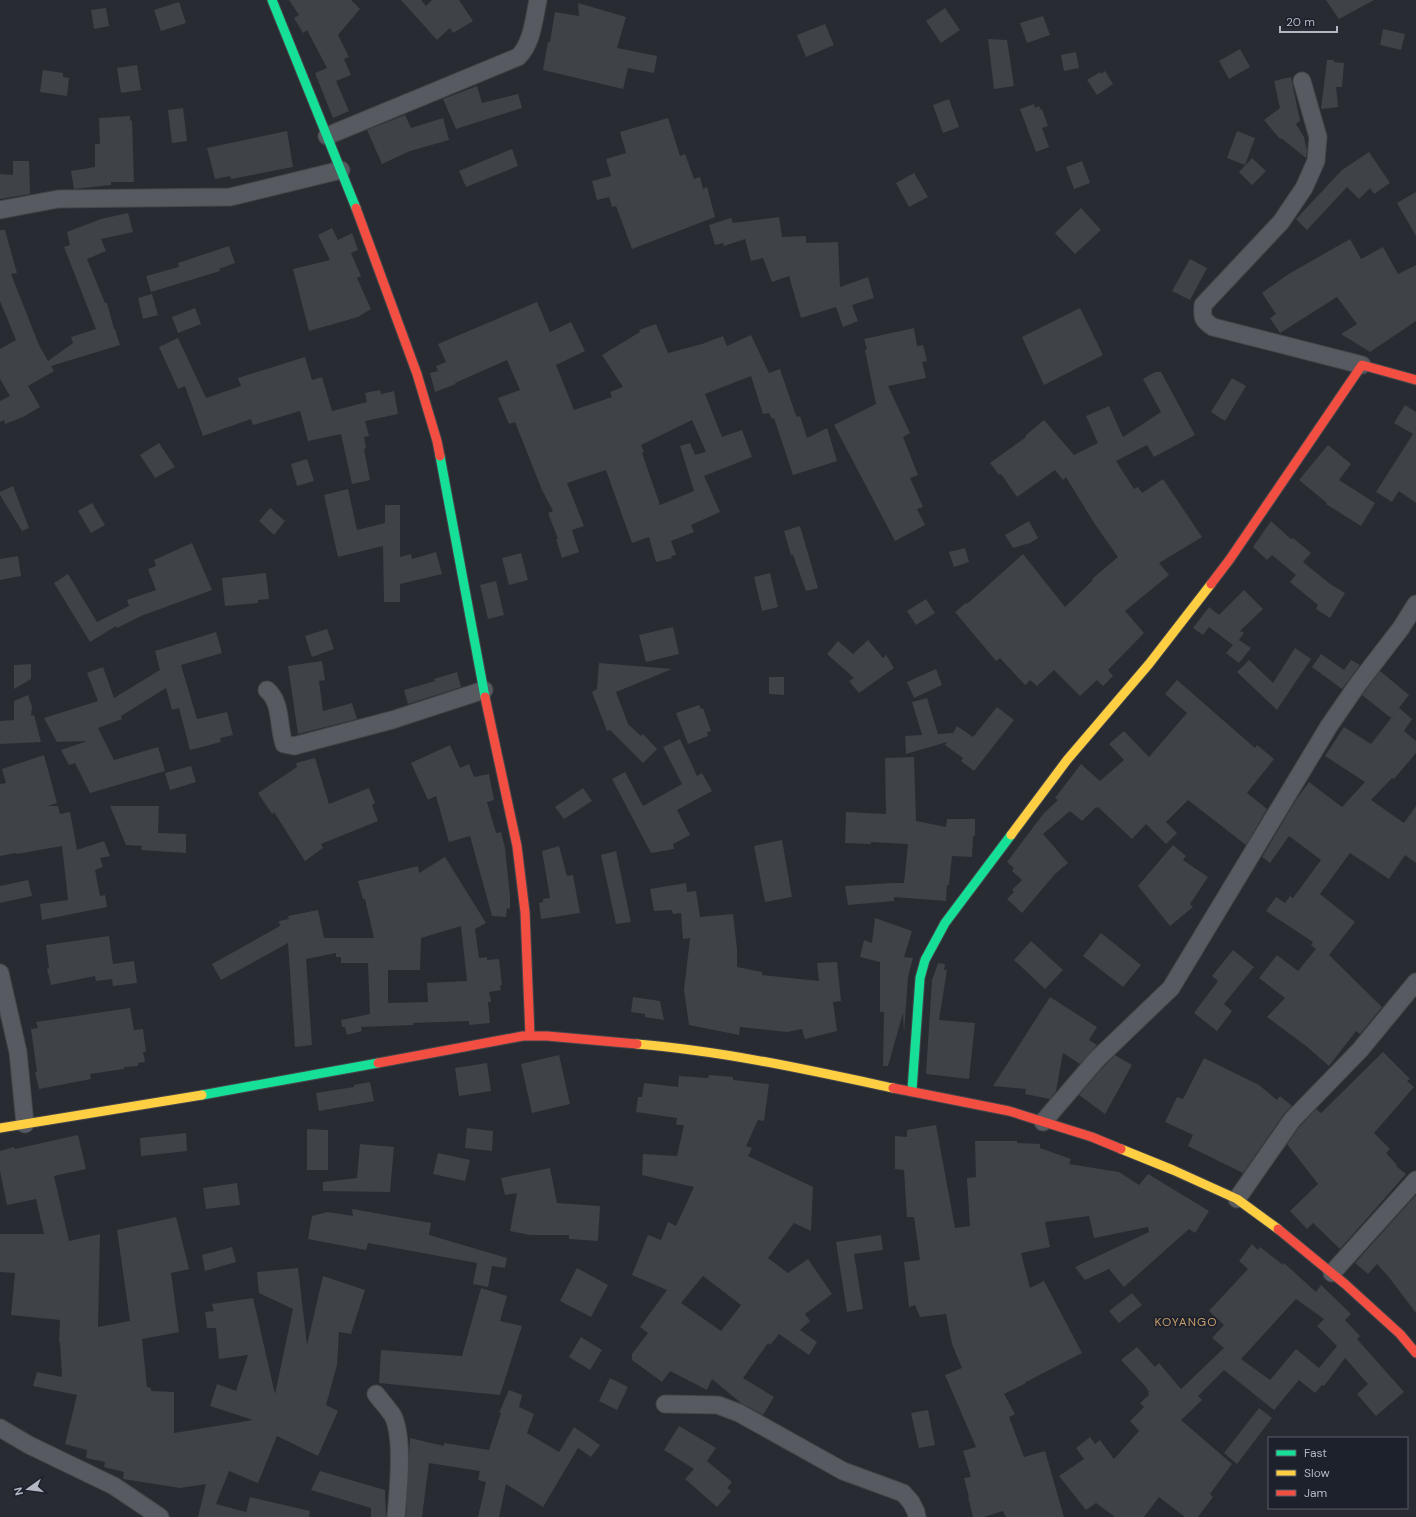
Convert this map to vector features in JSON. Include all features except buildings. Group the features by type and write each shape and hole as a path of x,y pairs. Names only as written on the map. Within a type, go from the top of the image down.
{"street":[{"path":"272,0 341,170 417,374 437,441 484,690 517,846 525,912 530,1036"},
{"path":"327,136 518,57 524,51 528,41 538,0"},
{"path":"1302,81 1318,137 1316,161 1304,188 1281,222 1203,305 1202,315 1205,322 1213,327 1416,380"},
{"path":"0,210 58,200 230,197 341,170"},
{"path":"912,1090 920,978 925,960 945,923 1067,760 1149,664 1230,559 1362,365"},
{"path":"1043,1122 1097,1059 1171,988 1329,726 1358,684 1401,628 1416,604"},
{"path":"267,690 273,695 275,701 284,744 294,746 392,720 484,690"},
{"path":"0,973 18,1052 25,1124"},
{"path":"1237,1199 1292,1120 1360,1050 1416,982"},
{"path":"0,1128 297,1079 523,1036 547,1036 672,1047 807,1070 912,1090 1009,1111 1092,1137 1173,1170 1237,1199 1294,1241 1400,1334 1416,1353"},
{"path":"1332,1273 1416,1180"},
{"path":"376,1394 393,1417 399,1437 396,1517"},
{"path":"665,1404 718,1405 739,1413 843,1471 903,1493 911,1502 917,1517"},
{"path":"0,1428 29,1445 114,1486 141,1511 160,1517"}],"traffic: fast":[{"path":"272,0 356,208"},
{"path":"440,456 485,697"},
{"path":"912,1090 920,978 925,960 945,923 1011,835"},
{"path":"202,1095 378,1063"}],"traffic: slow":[{"path":"1011,835 1067,760 1149,664 1211,584"},
{"path":"637,1044 734,1056 893,1088"},
{"path":"0,1128 202,1095"},
{"path":"1121,1149 1173,1170 1237,1199 1278,1229"}],"traffic: jam":[{"path":"356,208 417,374 440,456"},
{"path":"1211,584 1230,559 1362,365 1416,380"},
{"path":"485,697 517,846 525,912 530,1036"},
{"path":"378,1063 523,1036 547,1036 637,1044"},
{"path":"893,1088 1009,1111 1092,1137 1121,1149"},
{"path":"1278,1229 1345,1284 1400,1334 1416,1353"}],"district":[{"name":"KOYANGO","path":"1186,1322"}]}
